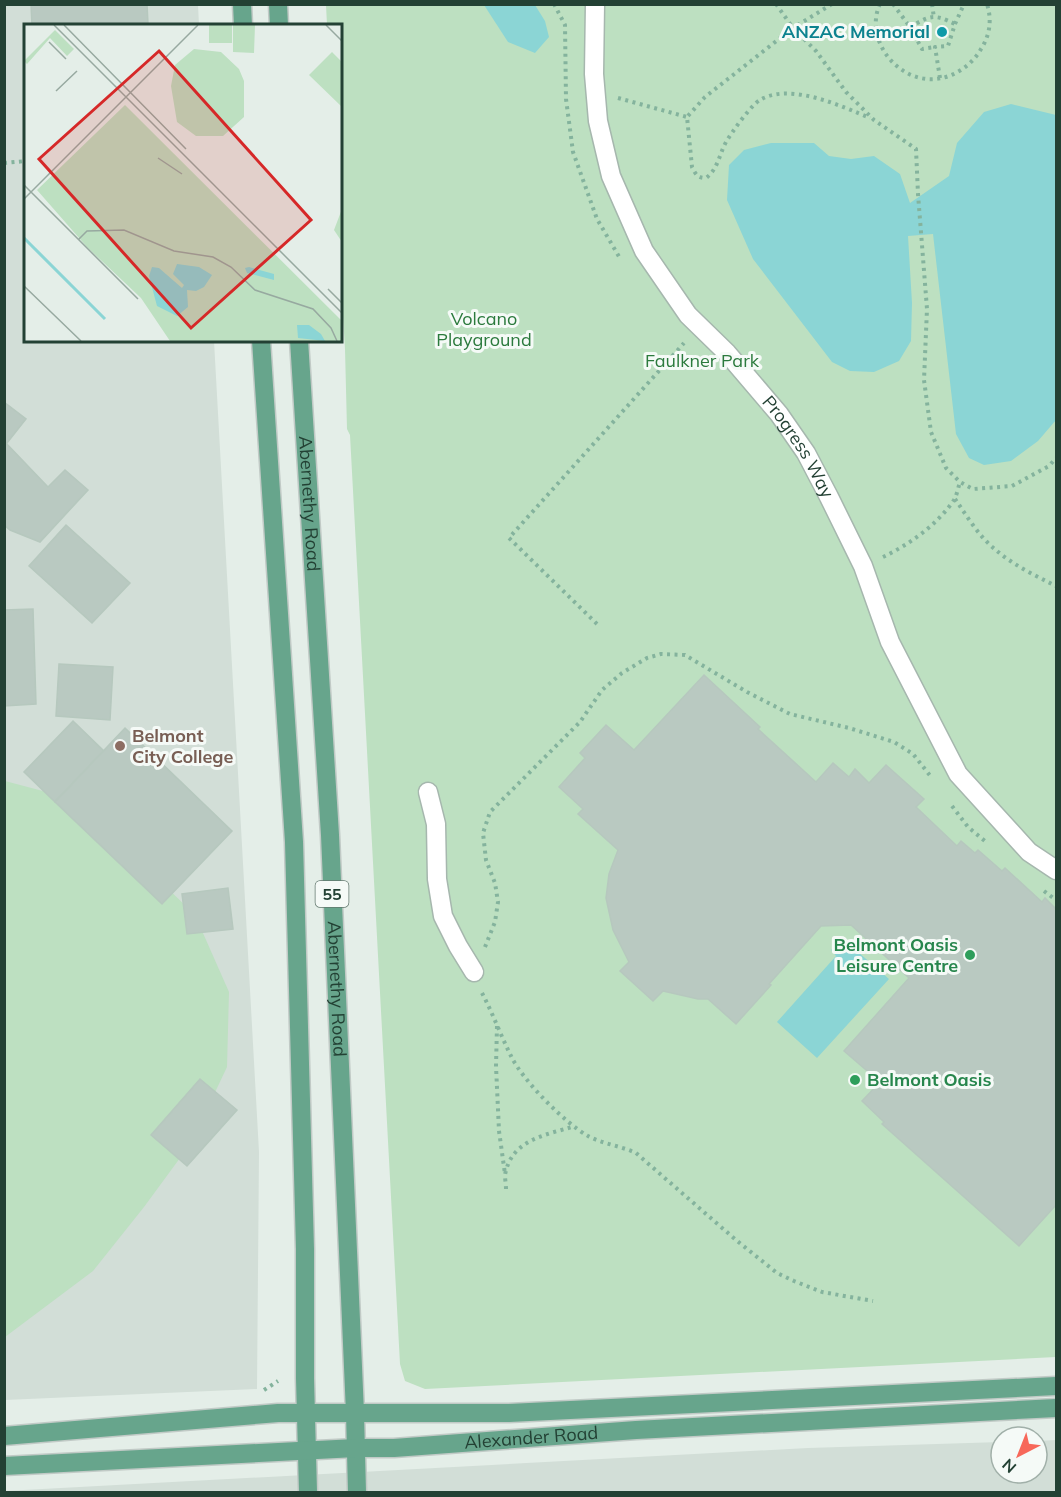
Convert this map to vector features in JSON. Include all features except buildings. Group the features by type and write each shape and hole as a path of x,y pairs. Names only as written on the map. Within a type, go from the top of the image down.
{"main road":[{"path":"242,4 243,24"},
{"path":"278,4 279,24"},
{"name":"Abernethy Road","path":"261,342 294,842 305,1249 308,1492"},
{"name":"Abernethy Road","path":"299,342 330,835 357,1492"},
{"name":"Alexander Road","path":"4,1436 278,1413 509,1413 1056,1386"},
{"name":"Alexander Road","path":"4,1466 394,1448 636,1430 1056,1408"}],"lane":[{"name":"Progress Way","path":"595,4 594,74 598,121 611,176 644,251 688,315 727,353 780,414 806,453 863,566 890,642 958,774 1029,852 1056,870"},
{"path":"428,792 436,824 437,879 444,916 458,946 474,972"}],"path":[{"path":"554,4 565,25 566,99 573,152 597,219 624,265"},
{"path":"776,4 793,28 816,51 846,92 874,120 916,150 927,309 924,380 931,432 946,468 960,482 974,489 1012,486 1049,465 1056,458"},
{"path":"832,4 793,28 705,97 687,117 692,167 700,178 706,178 713,173 725,143 748,112 759,100 776,93 800,94 846,108 874,120"},
{"path":"880,4 875,24 882,49 899,68 926,79 951,75 976,58 990,30 987,4"},
{"path":"893,4 910,27 922,49 948,46 964,4"},
{"path":"932,4 933,18"},
{"path":"910,27 926,18 940,17 955,24"},
{"path":"935,47 940,78"},
{"path":"566,99 613,97 687,117"},
{"path":"4,163 24,161"},
{"path":"597,624 508,538 688,339"},
{"path":"863,566 920,536 955,499 960,482"},
{"path":"955,499 978,532 995,550 1056,586"},
{"path":"873,1301 822,1292 777,1273 636,1153 590,1137 573,1127 523,1074 512,1059 474,972 492,932 498,902 495,883 486,860 483,833 490,812 580,722 602,690 622,673 647,658 661,654 685,656 790,714 894,742 913,754 934,780"},
{"path":"947,799 968,827 994,849"},
{"path":"1037,886 1056,900"},
{"path":"497,1025 498,1131 506,1174 506,1189"},
{"path":"506,1174 517,1150 526,1142 573,1127"}],"shaded area":[{"name":"Belmont City College","path":"4,5 198,5 199,24 24,24 24,342 214,342 259,1152 257,1389 5,1400"},
{"path":"1049,1440 1056,1440 1056,1492 5,1492 808,1448 989,1442 989,1485 1049,1485"}],"green space":[{"name":"Faulkner Park","path":"326,5 1056,5 1056,1357 425,1389 405,1381 400,1364 350,435 347,429 342,300 342,24 327,24"},
{"path":"5,781 58,795 122,844 195,915 229,992 227,1067 191,1143 93,1271 5,1337"}],"water":[{"path":"484,5 535,5 545,21 549,37 535,53 508,42"},
{"path":"1011,104 1056,115 1056,420 1038,441 1011,461 984,465 969,458 956,434 933,234 908,236 912,303 911,341 899,361 874,372 850,371 832,362 753,259 727,200 729,165 744,150 771,143 814,143 829,156 851,159 874,156 900,174 910,203 949,176 957,143 984,112"},
{"path":"842,938 889,979 817,1058 777,1022 836,956 831,950"}],"place":[{"name":"ANZAC Memorial","path":"942,32"},
{"name":"Belmont City College","path":"120,746"},
{"name":"Belmont Oasis Leisure Centre","path":"970,955"},
{"name":"Belmont Oasis","path":"855,1080"}],"park label":[{"name":"Volcano Playground","path":"484,329"}]}
